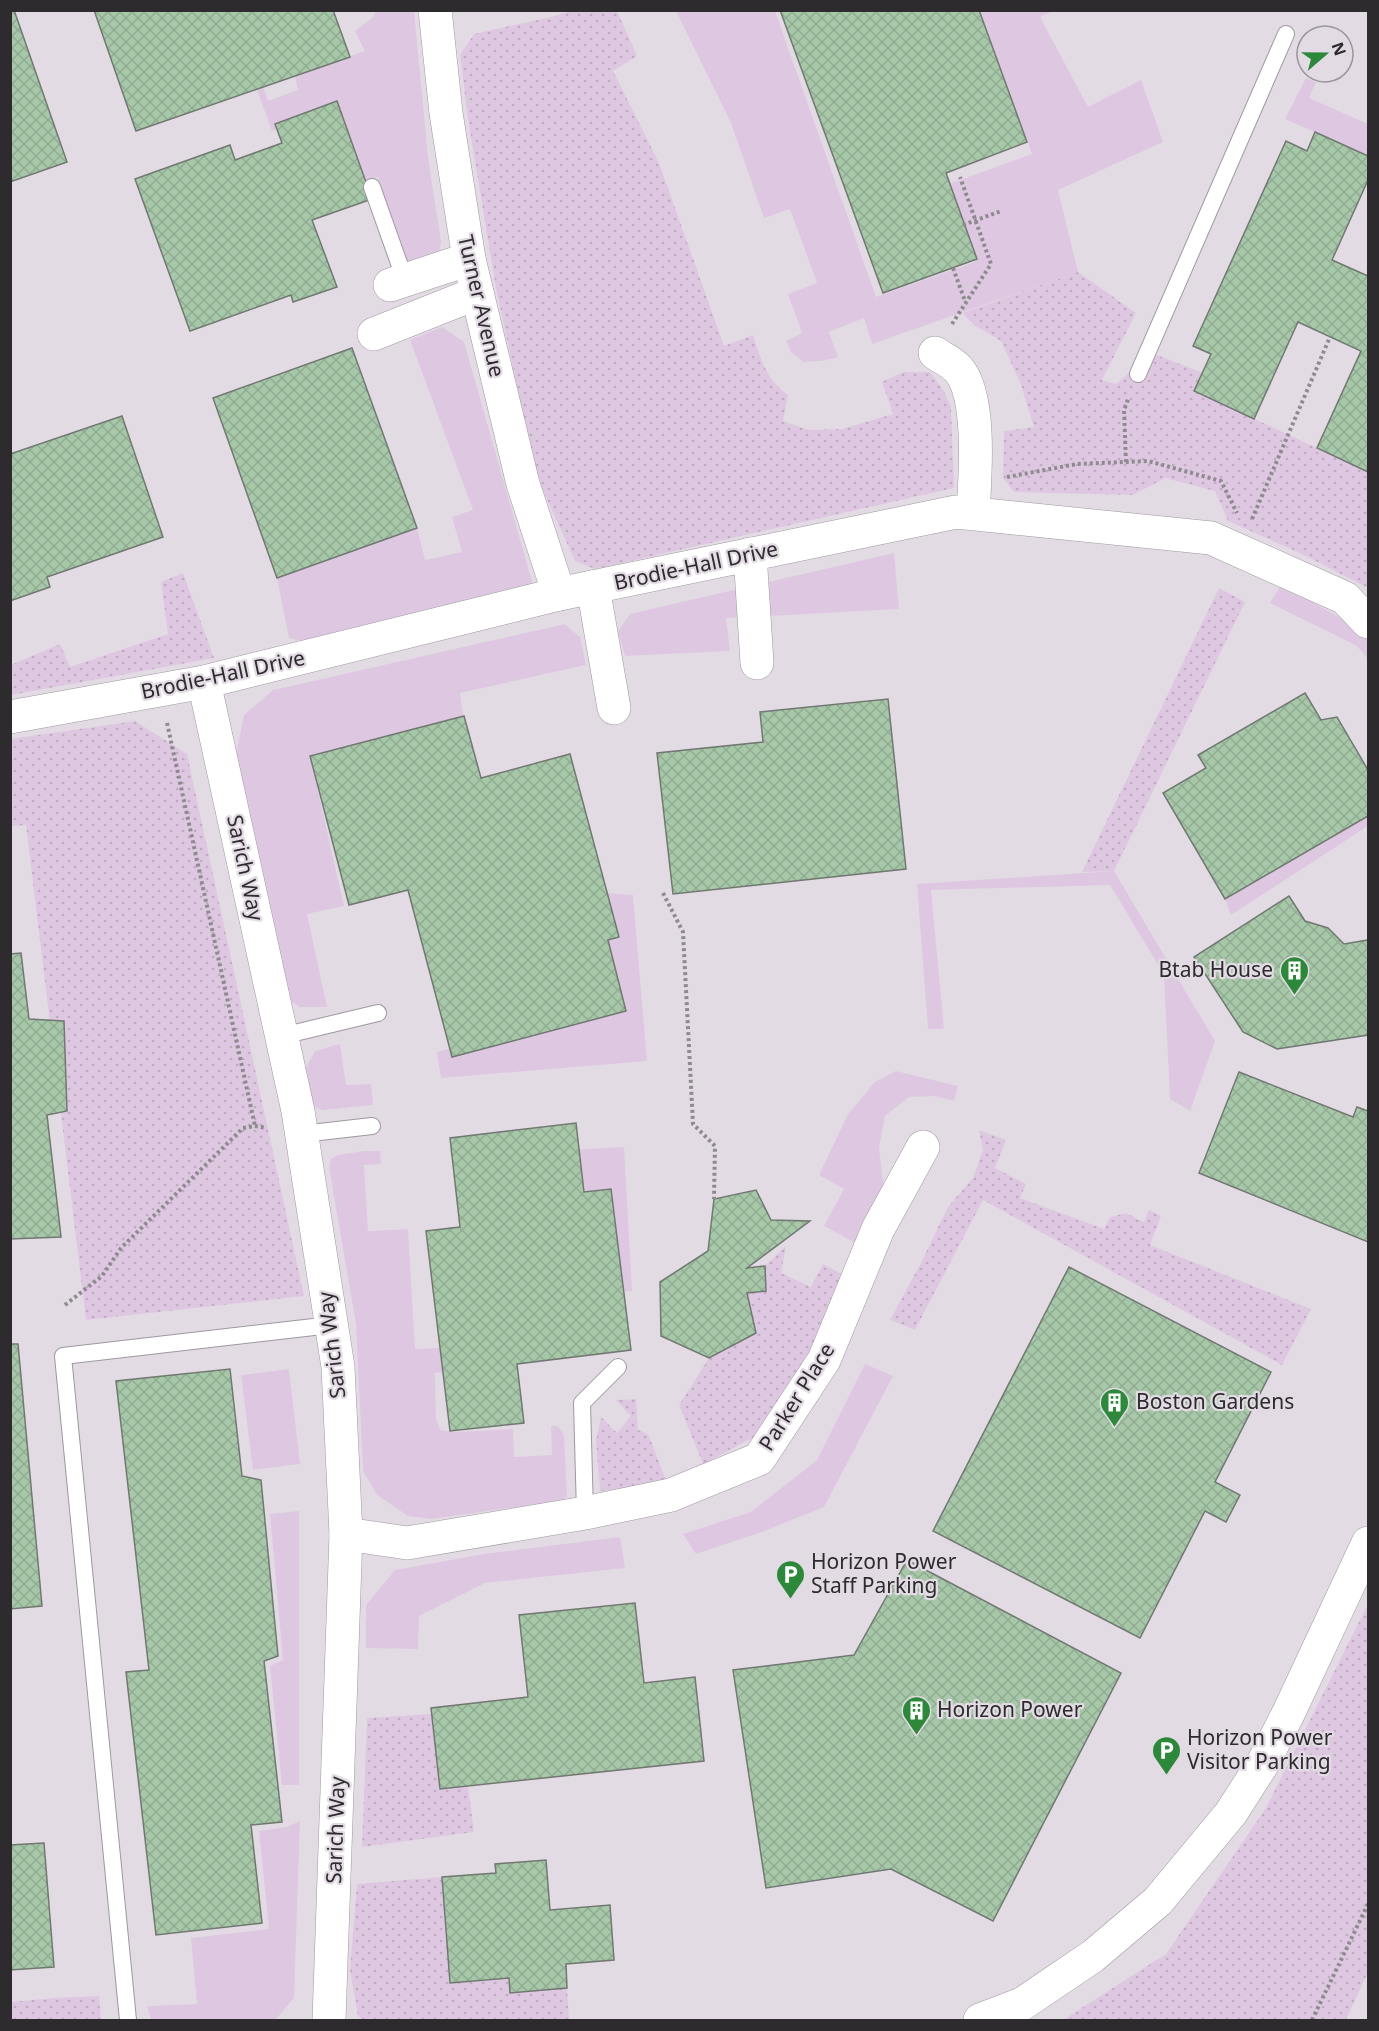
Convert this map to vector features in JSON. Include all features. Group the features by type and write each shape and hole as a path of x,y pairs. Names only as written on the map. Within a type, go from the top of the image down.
{"street":[{"name":"Turner Avenue","path":"435,10 446,113 469,259 523,484 559,594"},
{"path":"397,283 469,259"},
{"path":"374,334 477,293"},
{"path":"935,353 958,369 972,399 976,460 973,513"},
{"name":"Brodie-Hall Drive","path":"10,717 204,682 559,594 956,512 1211,538 1345,598 1368,622"},
{"path":"750,554 757,663"},
{"path":"593,587 614,708"},
{"name":"Sarich Way","path":"204,682 302,1134 338,1367 346,1534 329,2020"},
{"name":"Parker Place","path":"346,1534 407,1543 585,1513 671,1495 759,1459 824,1360 878,1230 923,1147"},
{"path":"980,2020 1022,2004 1093,1956 1158,1901 1231,1813 1263,1763 1289,1712 1368,1543"}],"lane":[{"path":"1138,374 1286,34"},
{"path":"372,188 397,283"},
{"path":"282,1036 378,1013"},
{"path":"302,1134 372,1126"},
{"path":"128,2020 63,1356 332,1325"},
{"path":"585,1513 582,1403 618,1367"}],"path":[{"path":"935,353 965,301 969,300 990,264 960,177"},
{"path":"963,225 1001,211"},
{"path":"953,268 965,301"},
{"path":"1252,519 1330,337"},
{"path":"1126,462 1124,410 1138,374"},
{"path":"1003,478 1077,464 1148,461 1221,481 1237,513 1262,524"},
{"path":"167,723 255,1126"},
{"path":"663,893 683,932 693,1124 715,1146 714,1199"},
{"path":"65,1305 102,1276 121,1248 243,1128 255,1126 302,1134"},
{"path":"1312,2020 1368,1904"}],"shaded area":[{"path":"376,11 414,11 428,157 441,242 439,254 408,268 378,177 359,184 333,109 272,131 257,90 263,87 268,101 298,90 295,76 365,51 355,31 372,18"},
{"path":"569,11 617,11 637,56 613,71 659,163 724,346 753,335 769,376 788,395 783,421 809,430 842,429 893,414 882,382 903,372 930,372 943,390 951,407 954,488 595,569 575,561 536,475 496,288 468,119 460,55 474,34"},
{"path":"676,11 775,11 876,297 975,262 949,184 1032,154 980,11 1053,11 1040,17 1088,107 1141,80 1163,142 1058,190 1078,272 872,344 864,318 829,332 838,357 803,362 791,352 786,341 802,333 788,294 817,283 790,209 764,218 731,123"},
{"path":"1303,84 1315,84 1309,98 1368,124 1368,156 1285,119"},
{"path":"1078,272 1136,313 1102,380 1116,384 1152,353 1203,373 1195,391 1368,472 1368,588 1302,554 1228,521 1215,491 1165,478 1133,495 1014,492 1003,478 1004,431 1034,427 1020,382 1001,341 974,325 963,313"},
{"path":"442,327 464,342 533,585 305,642 289,638 277,578 417,528 425,560 462,552 452,517 473,510 410,340"},
{"path":"894,553 899,609 726,618 730,651 625,656 618,631 630,614"},
{"path":"183,573 214,658 11,695 11,665 60,644 70,667 168,634 161,582"},
{"path":"1281,585 1359,628 1368,638 1368,659 1357,646 1270,603"},
{"path":"1219,588 1245,602 1114,871 1082,872"},
{"path":"565,624 580,637 586,665 460,693 464,720 336,749 317,787 344,906 307,914 327,1007 300,1007 289,1000 236,754 244,715 273,690"},
{"path":"135,721 187,754 304,1296 86,1320 26,825 11,826 10,739"},
{"path":"1368,816 1368,826 1231,915 1225,899"},
{"path":"1114,871 1215,1041 1190,1111 1170,1099 1164,975 1110,885 931,890 944,1029 928,1029 917,884"},
{"path":"582,891 633,895 647,1061 441,1078 437,1052 605,1009"},
{"path":"340,1044 346,1085 371,1084 373,1105 323,1110 313,1104 305,1070 315,1051"},
{"path":"896,1071 958,1086 954,1101 934,1096 909,1097 885,1116 879,1148 885,1198 859,1245 824,1226 844,1189 819,1175 848,1114 875,1082"},
{"path":"979,1130 1006,1140 995,1168 1026,1184 1020,1198 1104,1229 1110,1217 1126,1213 1144,1222 1149,1210 1161,1216 1150,1245 1311,1309 1282,1365 983,1200 915,1330 890,1320 948,1207 973,1178 983,1150"},
{"path":"624,1147 632,1291 602,1292 567,1203 565,1150"},
{"path":"380,1151 381,1164 364,1165 368,1231 408,1229 415,1349 457,1347 458,1370 435,1373 436,1418 440,1430 454,1432 513,1429 514,1457 552,1455 551,1426 558,1426 564,1435 567,1497 559,1501 431,1519 408,1516 377,1495 363,1471 356,1324 329,1167 331,1159 338,1155"},
{"path":"786,1246 781,1273 811,1287 823,1264 846,1276 808,1364 758,1435 703,1464 679,1405 709,1358 755,1333 747,1293 766,1291 765,1266"},
{"path":"865,1364 893,1376 824,1507 762,1532 696,1554 683,1534 751,1512 817,1460"},
{"path":"289,1369 300,1464 253,1470 241,1375"},
{"path":"636,1399 638,1430 648,1434 668,1485 600,1491 596,1441 601,1417 617,1433 631,1416 616,1400"},
{"path":"299,1511 299,1785 282,1785 270,1666 283,1660 270,1514"},
{"path":"620,1537 625,1568 485,1583 419,1616 418,1649 366,1648 366,1605 395,1570 484,1554"},
{"path":"1368,1604 1368,1972 1346,2020 1063,2020 1166,1954 1266,1808"},
{"path":"432,1714 441,1789 468,1786 474,1832 362,1847 367,1718"},
{"path":"300,1821 294,1998 276,2019 271,2020 151,2020 147,2006 197,2004 191,1938 269,1929 259,1831 286,1827"},
{"path":"442,1877 450,1982 509,1978 511,1993 567,1988 569,2020 363,2020 358,2016 350,1970 357,1884"},
{"path":"99,1996 101,2020 11,2020 11,2002"}],"building":[{"path":"10,10 14,10 67,162 10,182"},
{"path":"94,10 333,10 350,57 136,131"},
{"path":"780,10 979,10 1027,142 946,173 977,259 883,293"},
{"path":"337,101 372,199 312,220 337,287 293,302 291,295 190,331 135,179 230,145 235,160 282,143 275,124"},
{"path":"1315,132 1368,156 1368,180 1332,260 1368,276 1368,472 1317,448 1361,351 1298,322 1254,419 1194,391 1211,354 1193,346 1286,141 1307,151"},
{"path":"352,348 417,528 277,578 213,398"},
{"path":"122,416 163,537 47,577 50,587 10,601 10,454"},
{"path":"1305,693 1321,720 1337,717 1368,770 1368,816 1225,899 1163,793 1206,768 1198,755"},
{"path":"888,699 906,869 673,894 657,753 763,742 760,712"},
{"path":"464,716 481,778 570,754 619,937 608,940 626,1011 452,1057 408,890 349,905 310,756"},
{"name":"Btab House","path":"1289,896 1305,921 1328,928 1344,944 1368,940 1368,1035 1277,1049 1243,1032 1194,957"},
{"path":"21,953 29,1019 64,1021 67,1111 47,1115 61,1237 10,1239 10,954"},
{"path":"1239,1072 1353,1117 1357,1107 1368,1111 1368,1242 1199,1173"},
{"path":"576,1123 584,1192 611,1189 631,1350 517,1364 524,1423 450,1431 426,1231 460,1227 450,1138"},
{"path":"756,1190 771,1220 810,1221 747,1268 765,1266 766,1291 747,1293 756,1333 709,1358 661,1336 660,1282 708,1251 714,1199"},
{"name":"Boston Gardens","path":"1069,1267 1271,1372 1215,1482 1240,1495 1226,1522 1205,1511 1140,1638 933,1531"},
{"path":"10,1344 18,1344 42,1606 10,1609"},
{"path":"230,1369 242,1476 261,1480 278,1656 264,1661 282,1822 251,1825 262,1923 156,1935 126,1672 149,1670 116,1381"},
{"name":"Horizon Power","path":"907,1560 1121,1673 993,1921 891,1869 766,1888 733,1670 854,1655"},
{"path":"635,1603 644,1683 695,1677 704,1761 440,1789 431,1708 528,1697 519,1615"},
{"path":"44,1843 54,1967 10,1970 10,1845"},
{"path":"546,1860 550,1910 610,1905 614,1960 566,1964 567,1988 510,1993 509,1978 450,1983 442,1877 496,1873 495,1864"}],"place":[{"name":"Btab House","path":"1294,996"},
{"name":"Boston Gardens","path":"1115,1428"},
{"name":"Horizon Power Staff Parking","path":"790,1600"},
{"name":"Horizon Power","path":"916,1736"},
{"name":"Horizon Power Visitor Parking","path":"1166,1776"}]}
